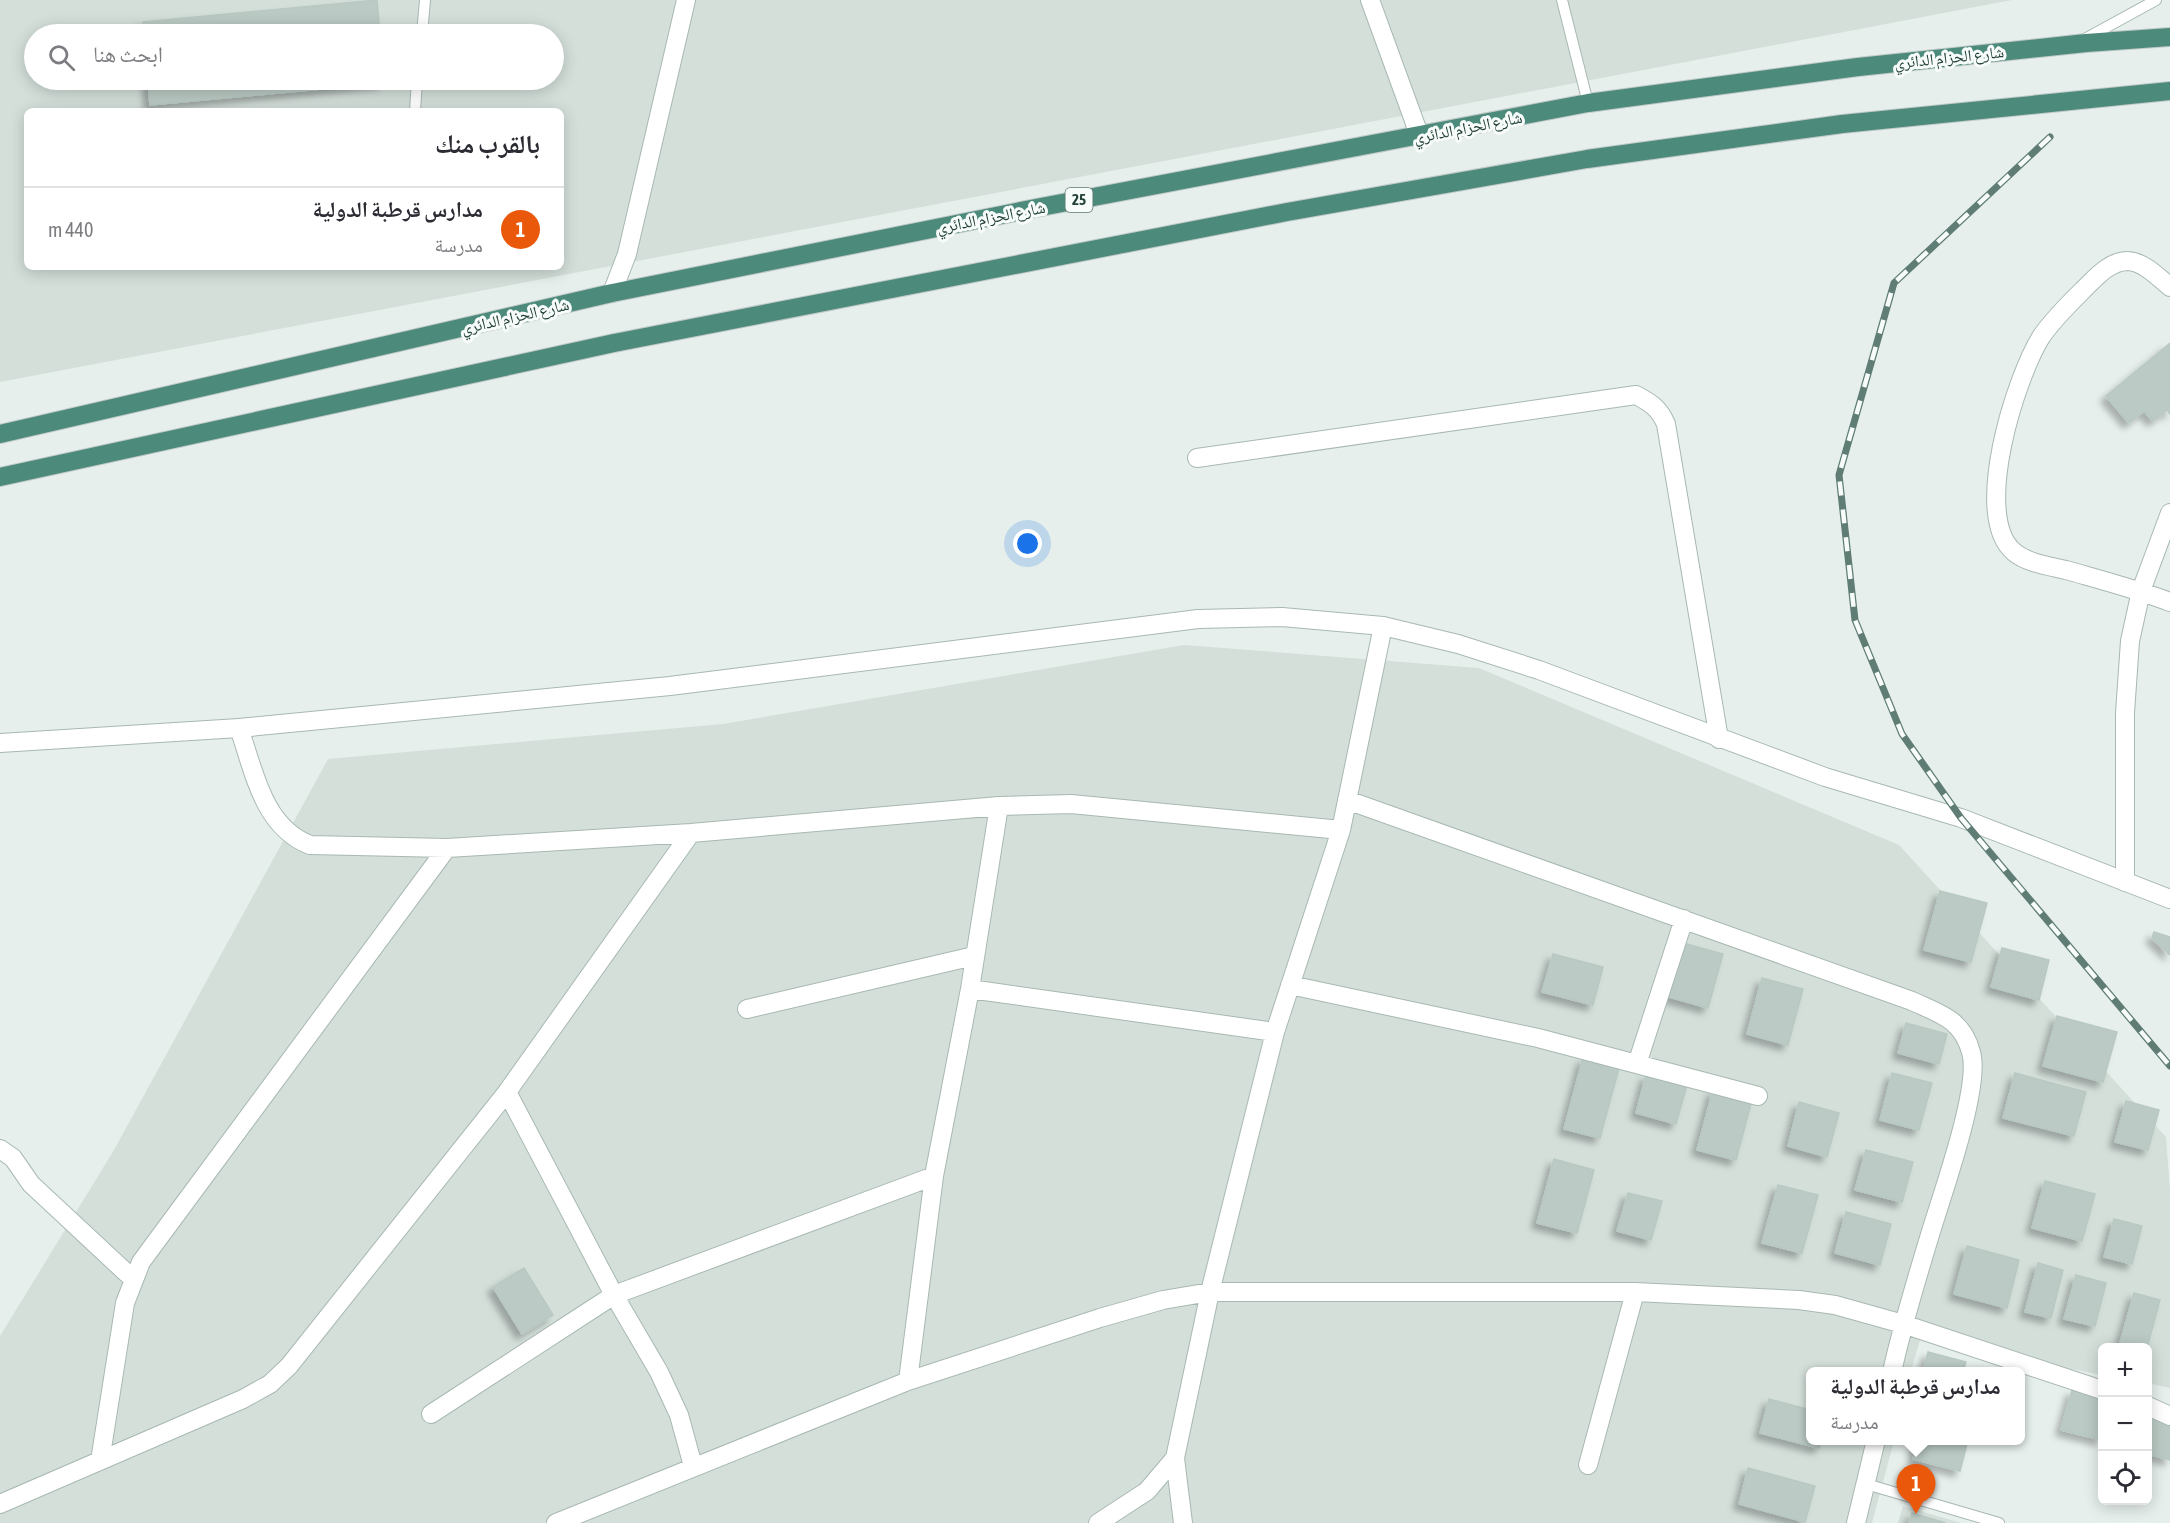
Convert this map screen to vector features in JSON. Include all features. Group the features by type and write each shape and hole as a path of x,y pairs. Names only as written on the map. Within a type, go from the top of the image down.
{"highway":[{"name":"شارع الحزام الدائري","path":"0,434 612,293 1052,205 1420,137 1588,103 1858,67 2077,44 2170,37"},
{"path":"0,477 614,343 1287,212 1587,159 1842,124 2170,91"}],"street":[{"path":"612,293 627,254 686,0"},
{"path":"1370,0 1420,137"},
{"path":"2170,287 2139,263 2126,261 2111,265 2069,304 2042,336 2026,367 2012,404 2003,441 1997,488 2000,530 2005,542 2013,552 2023,558 2141,591 2170,602"},
{"path":"1197,458 1636,395 1652,403 1660,411 1666,424 1719,739"},
{"path":"2125,882 2125,713 2130,641 2141,591 2170,513"},
{"path":"0,743 239,728 670,686 1197,619 1282,616 1383,626 1458,644 1539,670 1825,777 1961,818 2170,899"},
{"path":"1183,1523 1175,1458 1210,1292 1275,1032 1341,830 1383,626"},
{"path":"239,728 267,806 282,828 299,841 310,845 447,848 691,833 999,806 1071,804 1341,830"},
{"path":"1347,800 1912,1001 1953,1020 1964,1035 1975,1065 1961,1131 1903,1323 1893,1367"},
{"path":"908,1381 934,1176 970,989 999,806"},
{"path":"0,1504 243,1399 270,1384 289,1366 507,1092 691,833"},
{"path":"100,1461 125,1303 132,1279 141,1262 447,848"},
{"path":"1637,1064 1684,919"},
{"path":"747,1009 974,956"},
{"path":"1290,985 1538,1038 1758,1096"},
{"path":"970,989 1275,1032"},
{"path":"507,1092 614,1295 659,1372 679,1415 693,1466"},
{"path":"0,1149 13,1158 32,1184 132,1279"},
{"path":"431,1414 614,1295 934,1176"},
{"path":"556,1523 908,1381 1110,1315 1163,1300 1210,1292 1635,1292 1799,1300 1835,1305 1903,1323 2098,1388"},
{"path":"1588,1466 1635,1292"},
{"path":"2152,1408 2170,1416"},
{"path":"1856,1523 1875,1445"},
{"path":"1098,1523 1147,1491 1175,1458"}],"lane":[{"path":"423,24 425,0"},
{"path":"1562,0 1588,103"},
{"path":"2077,44 2156,0"},
{"path":"414,108 416,90"},
{"path":"1866,1484 1999,1523"}],"shaded area":[{"path":"0,0 2012,0 0,382"},
{"path":"1184,645 1479,668 1899,845 2166,1137 2170,1191 2170,1388 2152,1384 2152,1343 2098,1343 2098,1374 1920,1340 1912,1367 1806,1367 1806,1445 1893,1445 1872,1523 0,1523 0,1336 114,1150 328,759 723,724"},
{"path":"1903,1506 1961,1523 1898,1523"}],"building":[{"path":"377,0 379,24 143,24 143,22"},
{"path":"149,90 310,90 150,105"},
{"path":"2170,343 2170,414 2167,410 2153,421 2144,411 2129,423 2106,396"},
{"path":"1940,891 1987,903 1971,962 1924,950"},
{"path":"2154,932 2170,937 2170,955 2152,938"},
{"path":"1683,943 1723,954 1708,1008 1669,997"},
{"path":"2002,948 2049,960 2039,1000 1991,987"},
{"path":"1553,954 1603,967 1593,1005 1542,992"},
{"path":"1762,978 1803,989 1788,1045 1747,1034"},
{"path":"2057,1016 2117,1032 2103,1082 2043,1066"},
{"path":"1906,1023 1947,1034 1939,1064 1898,1053"},
{"path":"1583,1058 1619,1068 1600,1138 1564,1129"},
{"path":"1892,1073 1932,1083 1919,1130 1880,1120"},
{"path":"2015,1073 2086,1092 2074,1136 2003,1118"},
{"path":"1646,1075 1687,1085 1676,1124 1636,1113"},
{"path":"1713,1090 1752,1100 1736,1160 1697,1150"},
{"path":"2126,1101 2159,1110 2148,1150 2115,1142"},
{"path":"1799,1102 1839,1113 1827,1157 1788,1146"},
{"path":"1866,1150 1913,1162 1902,1202 1855,1190"},
{"path":"1554,1159 1594,1170 1577,1233 1537,1223"},
{"path":"2045,1181 2095,1194 2082,1241 2032,1228"},
{"path":"1778,1185 1818,1195 1802,1253 1762,1243"},
{"path":"1628,1193 1662,1201 1651,1240 1617,1231"},
{"path":"1846,1212 1891,1224 1880,1265 1835,1253"},
{"path":"2114,1219 2142,1226 2132,1264 2104,1257"},
{"path":"1967,1246 2019,1260 2007,1308 1954,1294"},
{"path":"2038,1263 2063,1270 2051,1318 2025,1312"},
{"path":"524,1268 553,1315 522,1334 493,1287"},
{"path":"2076,1275 2106,1283 2095,1326 2064,1319"},
{"path":"2134,1293 2160,1300 2148,1343 2120,1343"},
{"path":"1928,1352 1966,1362 1964,1367 1924,1367"},
{"path":"2072,1390 2098,1397 2098,1439 2061,1430"},
{"path":"1769,1399 1806,1409 1806,1445 1760,1433"},
{"path":"2152,1419 2170,1423 2170,1460 2152,1455"},
{"path":"1917,1445 1967,1445 1960,1471 1913,1459"},
{"path":"1748,1468 1815,1486 1805,1522 1739,1504"},
{"path":"1912,1513 1946,1523 1909,1523"}],"railway":[{"path":"2050,137 1894,283 1839,475 1855,620 1902,734 1961,818 2170,1066"}],"place":[{"name":"مدارس قرطبة الدولية","path":"1916,1514"}]}
